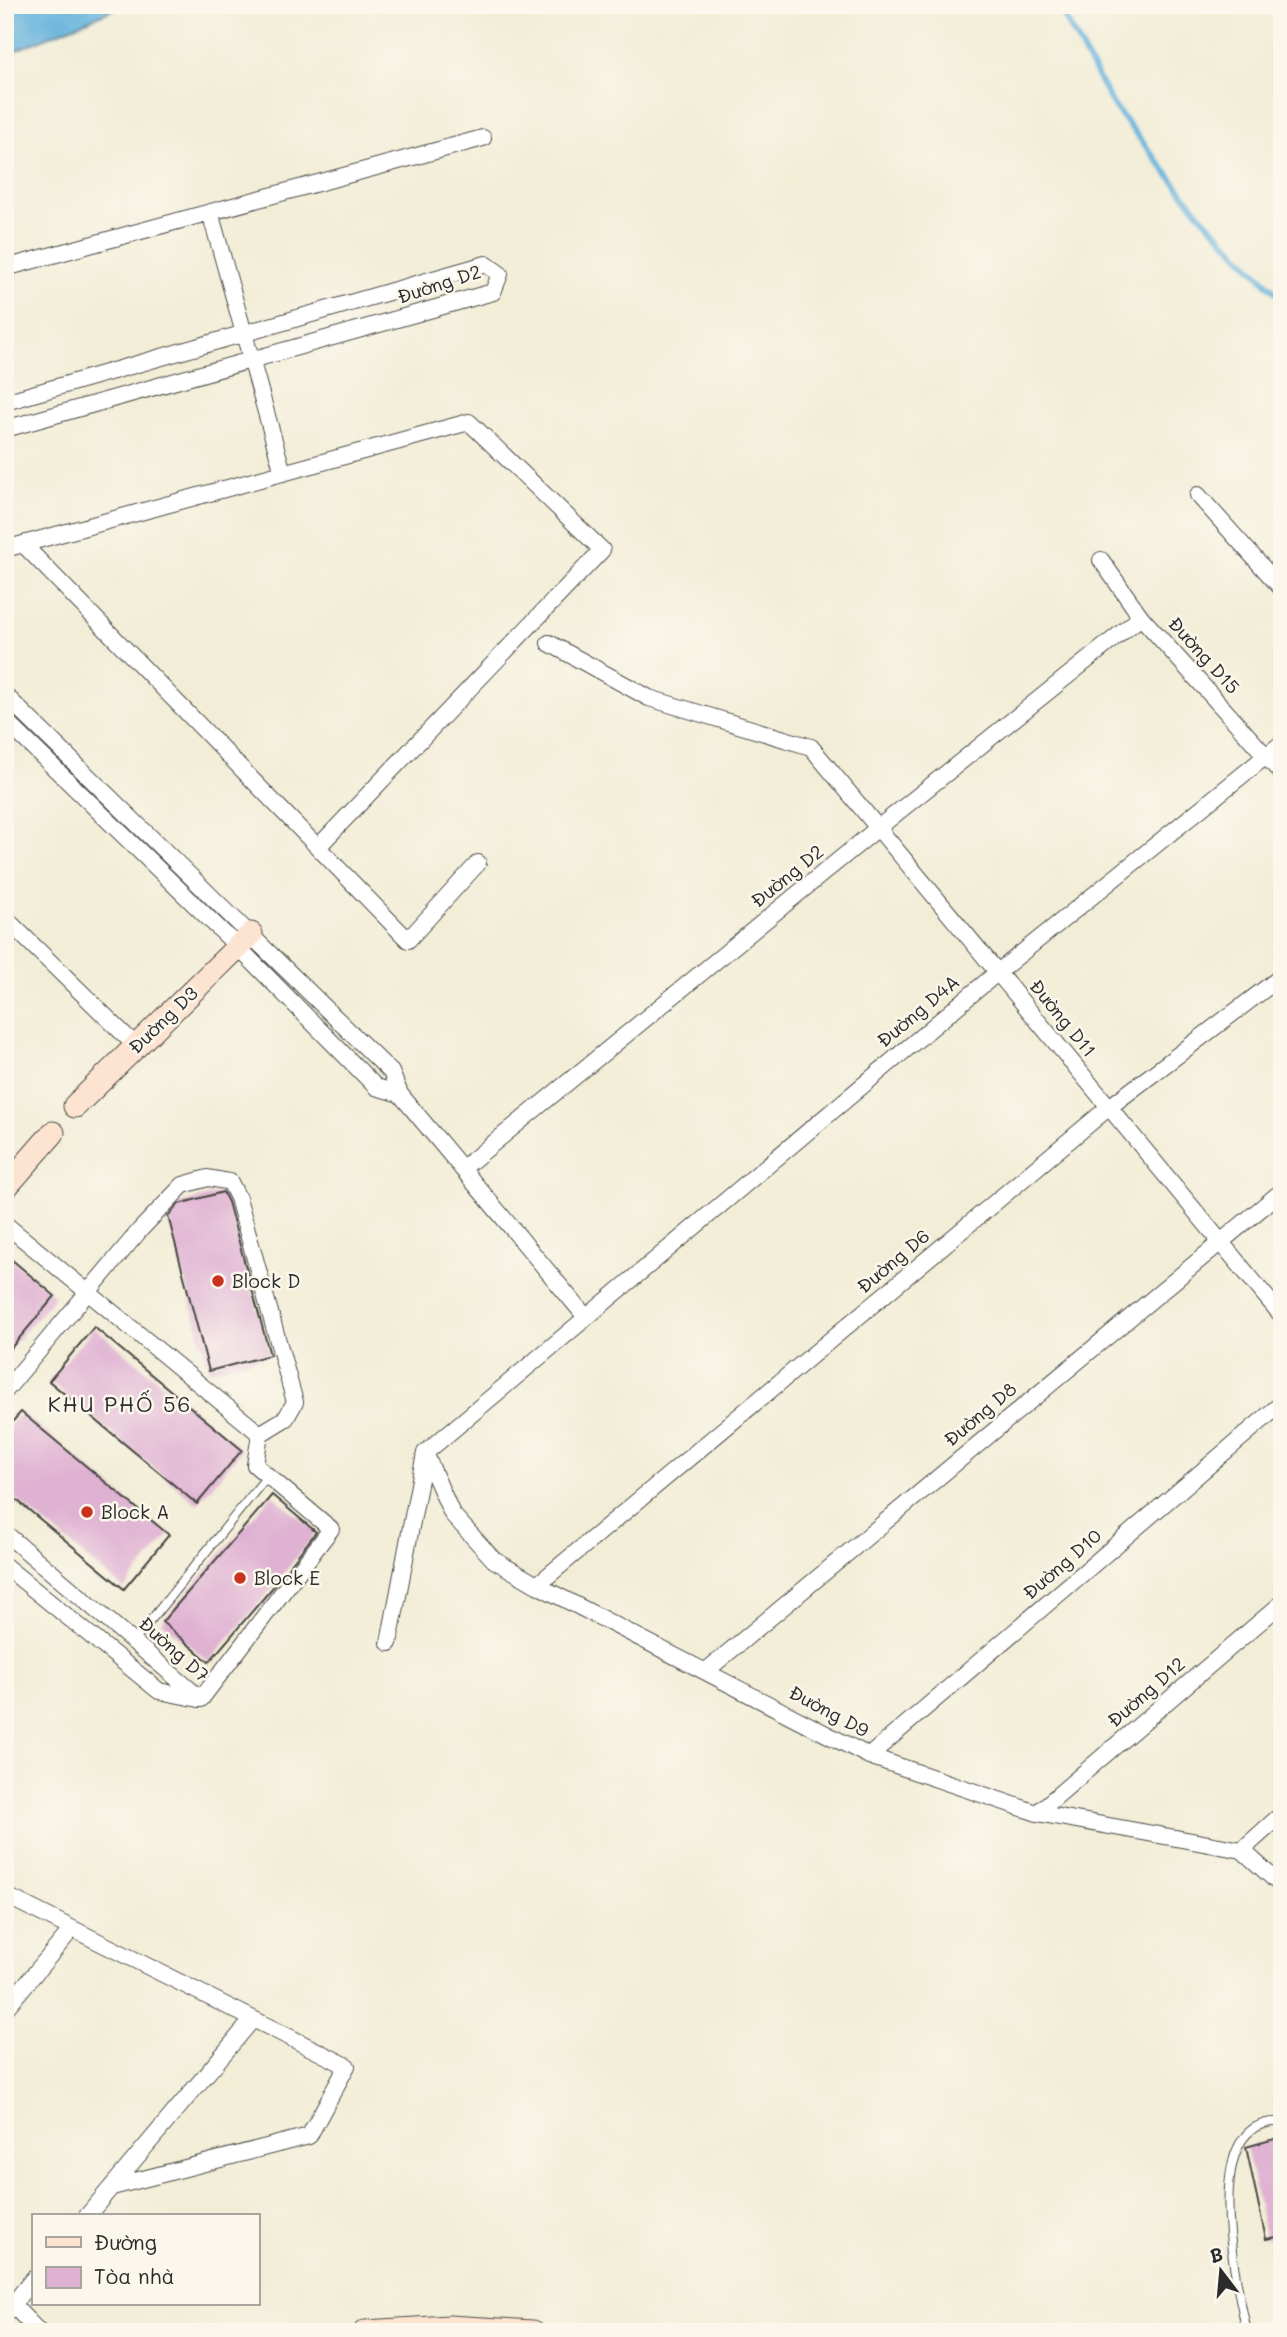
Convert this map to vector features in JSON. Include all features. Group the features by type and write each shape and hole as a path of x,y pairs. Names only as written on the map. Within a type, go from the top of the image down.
{"street":[{"path":"5,268 483,138"},
{"path":"210,212 283,473"},
{"name":"Đường D2","path":"5,402 486,264 500,274 493,292 5,429"},
{"path":"5,549 469,422 603,550 318,847"},
{"path":"1198,495 1282,589"},
{"path":"23,544 408,940 478,863"},
{"name":"Đường D15","path":"1101,560 1141,617 1282,774"},
{"name":"Đường D2","path":"462,1169 878,828 1141,617"},
{"name":"Đường D11","path":"549,643 649,698 811,747 1282,1316"},
{"path":"5,695 244,940"},
{"path":"5,720 391,1072 400,1094 585,1316"},
{"name":"Đường D4A","path":"425,1453 998,972 1282,743"},
{"path":"5,918 136,1046"},
{"name":"Đường D3","path":"75,1106 244,940"},
{"name":"Đường D6","path":"537,1585 1108,1108 1282,976"},
{"path":"8,1180 53,1133"},
{"path":"5,1391 140,1230 183,1185 208,1178 230,1182 238,1198 295,1402 286,1418 260,1434 255,1465 331,1529 201,1699"},
{"name":"Đường D8","path":"706,1671 1282,1191"},
{"path":"5,1224 260,1434"},
{"name":"Đường D10","path":"869,1756 1282,1403"},
{"path":"389,1643 425,1453"},
{"name":"Đường D9","path":"425,1453 452,1514 494,1560 537,1585 869,1756 1037,1813 1242,1850"},
{"name":"Đường D7","path":"5,1533 201,1699"},
{"name":"Đường D7","path":"5,1566 159,1691 201,1699"},
{"name":"Đường D12","path":"1037,1813 1282,1603"},
{"path":"1282,1814 1242,1850 1282,1886"},
{"path":"5,1895 346,2066 309,2136 111,2187"},
{"path":"5,2009 72,1929"},
{"path":"89,2214 253,2019"},
{"path":"32,2280 9,2300 39,2332"},
{"path":"365,2332 449,2327 533,2332"}],"lane":[{"path":"134,1641 268,1475"},
{"path":"1247,2332 1228,2217 1229,2178 1236,2150 1244,2135 1257,2124 1268,2121 1282,2122"}],"water":[{"path":"5,5 124,5 5,55"}],"building":[{"name":"Block D","path":"223,1192 270,1355 209,1371 168,1216 179,1204"},
{"path":"5,1254 55,1296 5,1355"},
{"path":"94,1327 242,1450 197,1504 49,1381"},
{"name":"Block A","path":"21,1412 169,1535 124,1589 5,1490 5,1430"},
{"name":"Block E","path":"272,1495 316,1532 209,1662 162,1622"},
{"path":"1282,2137 1282,2236 1266,2239 1246,2147"}],"waterway":[{"path":"1058,5 1113,105 1203,218 1282,299"}],"place":[{"name":"Block D","path":"218,1281"},
{"name":"Block A","path":"87,1512"},
{"name":"Block E","path":"240,1578"}],"district":[{"name":"KHU PHỐ 56","path":"120,1405"}]}
